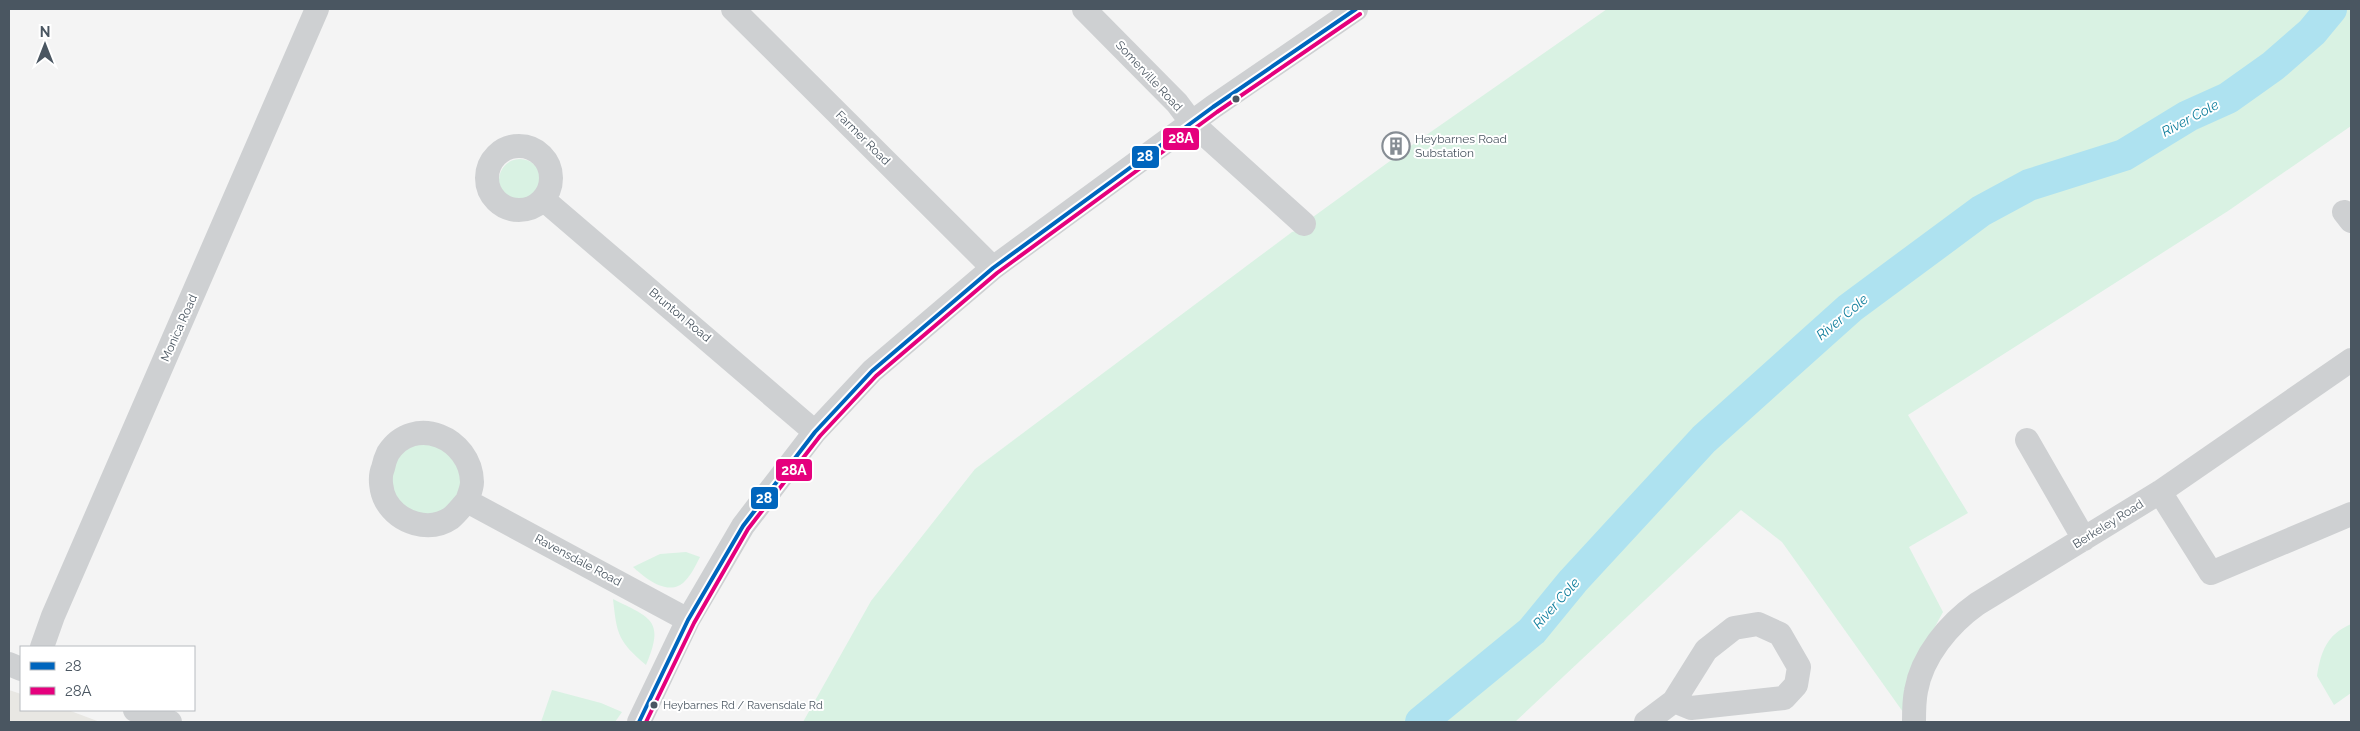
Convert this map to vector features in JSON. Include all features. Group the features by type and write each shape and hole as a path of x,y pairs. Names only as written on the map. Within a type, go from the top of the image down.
{"street":[{"name":"Monica Road","path":"42,646 53,616 316,9"},
{"name":"Farmer Road","path":"733,9 993,268"},
{"name":"Somerville Road","path":"1084,9 1177,103 1192,123 1304,224"},
{"path":"639,722 688,620 743,526 815,432 872,371 993,268 1192,123 1356,9"},
{"name":"Brunton Road","path":"543,200 815,432"},
{"name":"Berkeley Road","path":"1914,722 1916,690 1927,661 1943,636 1959,617 1977,604 2160,492 2351,360"},
{"path":"2027,440 2084,539"},
{"path":"2160,492 2211,573 2351,514"},
{"name":"Ravensdale Road","path":"467,501 688,620"},
{"path":"1646,722 1674,701 1706,650 1734,628 1758,624 1780,634 1799,667 1796,685 1784,698 1692,708 1674,701"},
{"path":"138,711 170,722"}],"shaded area":[{"path":"9,690 20,694 20,711 71,711 100,722 9,722"}],"green space":[{"path":"1607,9 2351,9 2351,126 2228,211 1908,415 1968,513 1909,547 1943,612 1907,678 1903,712 1782,542 1741,510 1515,722 803,722 871,601 975,469 1292,232 1306,228 1313,217 1412,145"},
{"path":"524,159 532,162 538,168 541,180 538,192 532,198 516,201 508,198 502,192 499,176 502,168 508,162"},
{"path":"415,443 445,446 463,468 460,497 437,516 408,513 390,490 393,461"},
{"path":"686,552 700,557 685,581 679,586 672,588 651,581 633,567 660,554"},
{"path":"613,599 637,611 651,622 654,629 654,638 646,665 630,650 620,636"},
{"path":"2351,624 2351,693 2334,705 2317,676 2326,645 2336,633"},
{"path":"552,690 601,703 622,712 615,722 541,722"}],"waterway":[{"name":"River Cole","path":"1421,722 1532,631 1573,581 1704,439 1850,308 1981,211 2029,185 2124,155 2188,116 2228,98 2273,66 2312,32 2331,9"}],"transit line":[{"name":"28","path":"639,722 688,620 743,526 815,432 872,371 993,268 1213,107 1356,9"},
{"name":"28A","path":"646,722 694,623 748,529 820,436 876,376 997,273 1217,112 1360,14"}],"place":[{"name":"Heybarnes Road Substation","path":"1396,146"},
{"name":"Heybarnes Rd / Ravensdale Rd","path":"654,705"}]}
